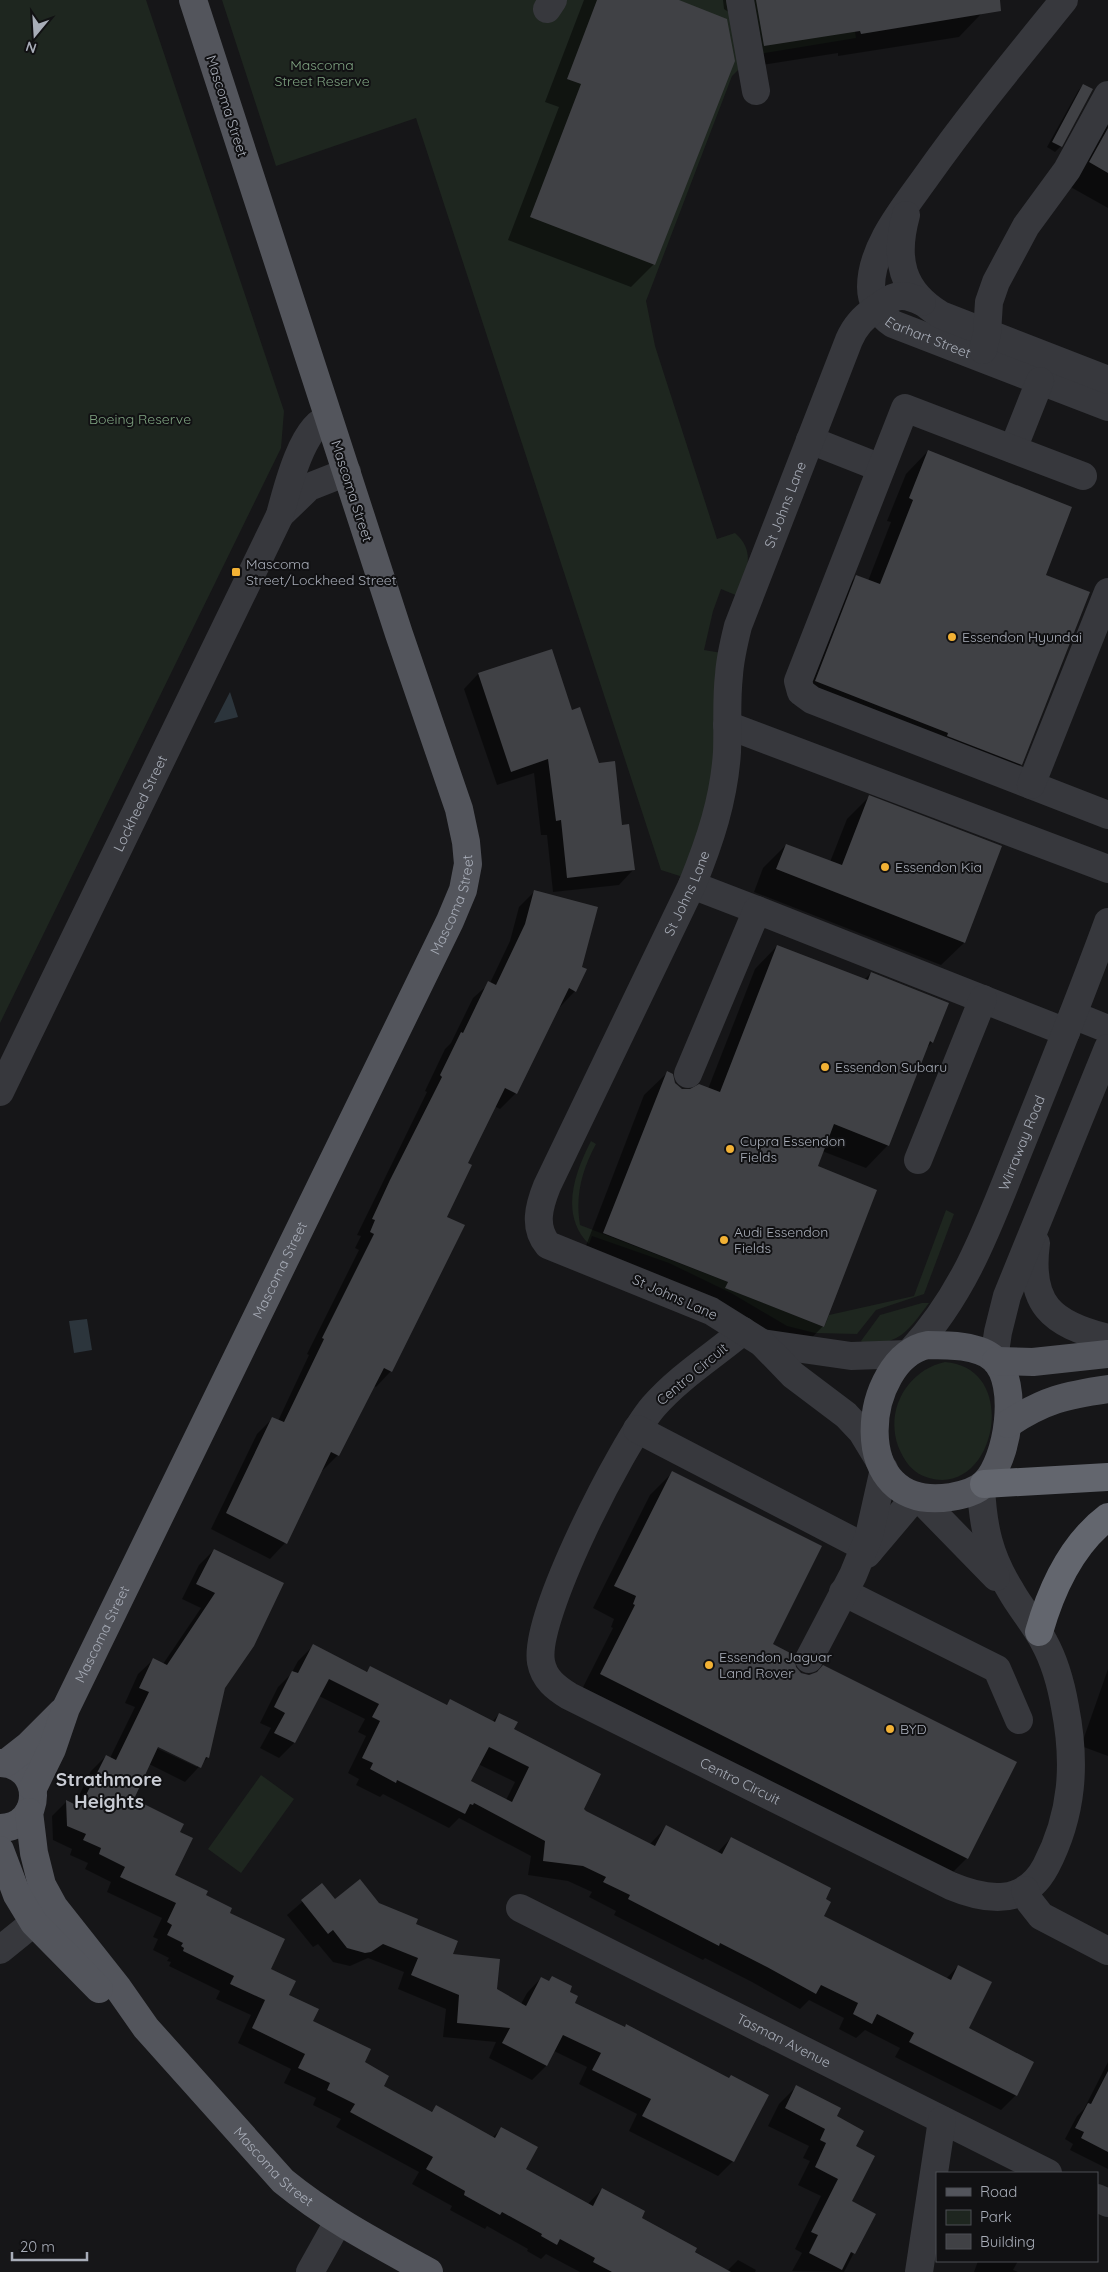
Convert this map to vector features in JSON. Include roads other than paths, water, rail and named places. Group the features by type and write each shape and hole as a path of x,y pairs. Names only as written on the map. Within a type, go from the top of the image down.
{"highway":[{"path":"982,1485 1108,1477"},
{"path":"1039,1632 1052,1593 1080,1544 1108,1516"}],"main road":[{"name":"Mascoma Street","path":"44,1915 42,1885 34,1853 31,1800 66,1708 446,930 463,890 468,864 466,842 459,809 328,419 193,0"},
{"path":"995,1360 1003,1372 1006,1387 1008,1424 999,1462 982,1485 970,1492 952,1497 917,1496 895,1484 881,1465 874,1439 878,1405 890,1375 910,1352 928,1345 949,1346 974,1350 995,1360 1033,1362 1108,1354"},
{"path":"1008,1424 1044,1403 1061,1397 1108,1389"},
{"name":"Mascoma Street","path":"3,1763 43,1732 66,1708"},
{"path":"0,1828 13,1826 22,1821 31,1800 23,1771 3,1763"},
{"name":"Mascoma Street","path":"0,1850 16,1895 44,1915 118,1988 146,2028 283,2181 338,2222 429,2272"}],"street":[{"path":"740,0 756,91"},
{"name":"Earhart Street","path":"1064,0 972,113 918,189 890,231 877,258 871,288 876,308 893,324 984,346 1108,380"},
{"path":"984,346 989,302 996,282 1026,226 1067,170 1108,95"},
{"name":"Earhart Street","path":"918,189 907,212 900,249 907,282 922,302 984,346 1040,381 1108,407"},
{"name":"St Johns Lane","path":"881,1465 862,1432 846,1414 793,1374 753,1337 711,1311 548,1245 540,1233 538,1213 546,1186 692,885 710,840 718,814 726,761 729,674 738,626 853,331 859,322 890,298 908,296 922,302"},
{"path":"1013,450 1040,381"},
{"path":"1083,476 905,408 798,677 801,692 812,700 1108,815"},
{"name":"Lockheed Street","path":"0,1092 280,514 291,476 309,434 315,426 328,419"},
{"path":"810,440 881,468"},
{"name":"Lockheed Street","path":"280,514 309,487 347,472"},
{"path":"1031,785 1108,592"},
{"path":"727,725 1108,868"},
{"path":"692,885 982,999 1070,1023 1108,1029"},
{"path":"688,1074 758,910"},
{"name":"Wirraway Road","path":"910,1352 939,1318 976,1256 1070,1023 1108,922"},
{"path":"918,1160 982,999"},
{"path":"995,1360 998,1332 1007,1296 1108,1048"},
{"path":"1039,1219 1034,1259 1035,1285 1043,1303 1054,1315 1070,1326 1108,1338"},
{"name":"St Johns Lane","path":"753,1337 851,1356 910,1352"},
{"name":"Centro Circuit","path":"753,1337 673,1387 653,1408 637,1429 569,1562 554,1598 540,1653 542,1667 552,1684 578,1700 950,1886 985,1897 1002,1897 1031,1887 1041,1875 1054,1849 1064,1818 1072,1776 1072,1753 1060,1686 1051,1655 1039,1632 1011,1592 994,1561 986,1537 982,1485"},
{"path":"637,1429 867,1548"},
{"path":"809,1659 867,1548 881,1465"},
{"path":"867,1548 917,1496"},
{"name":"Centro Circuit","path":"917,1496 1011,1592"},
{"path":"848,1584 997,1668 1019,1720"},
{"path":"1025,1890 1030,1902 1041,1916 1108,1951"},
{"name":"Tasman Avenue","path":"520,1908 1046,2172"},
{"path":"0,1950 44,1915"},
{"path":"919,2272 942,2120"},
{"path":"310,2272 338,2222"}],"place":[{"name":"Mascoma Street/Lockheed Street","path":"236,572"},
{"name":"Essendon Hyundai","path":"952,637"},
{"name":"Essendon Kia","path":"885,867"},
{"name":"Essendon Subaru","path":"825,1067"},
{"name":"Cupra Essendon Fields","path":"730,1149"},
{"name":"Audi Essendon Fields","path":"724,1240"},
{"name":"Essendon Jaguar Land Rover","path":"709,1665"},
{"name":"BYD","path":"890,1729"}],"district":[{"name":"Strathmore Heights","path":"109,1790"}],"park label":[{"name":"Mascoma Street Reserve","path":"322,74"},
{"name":"Boeing Reserve","path":"140,419"}]}
